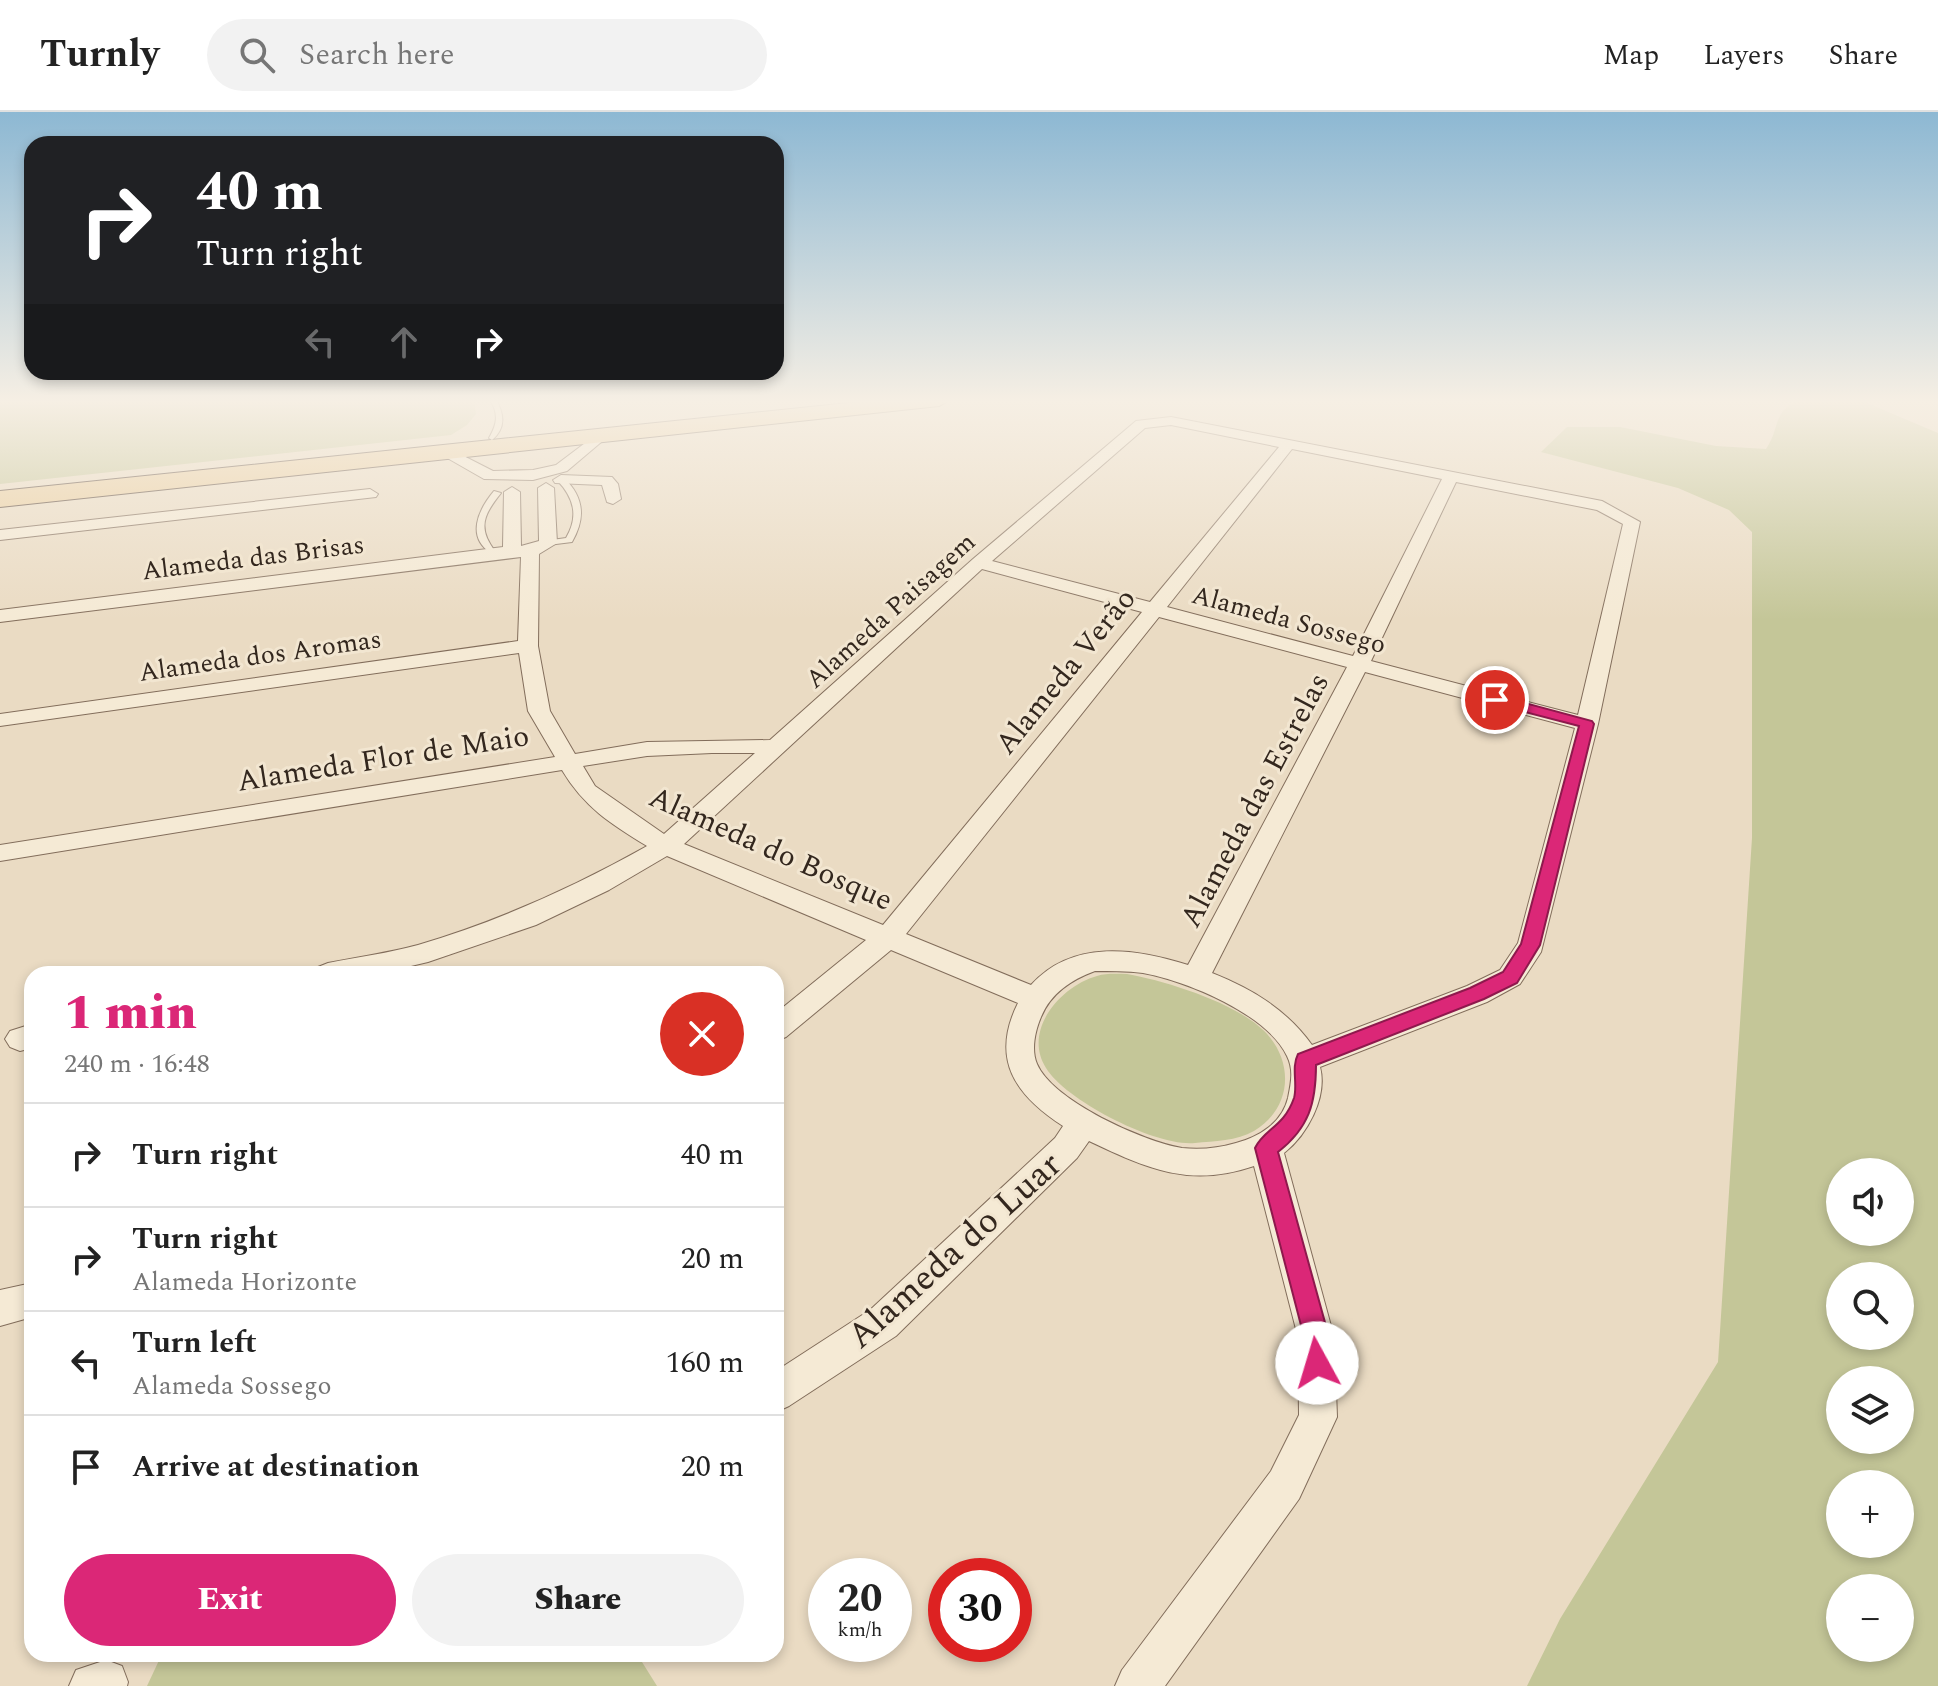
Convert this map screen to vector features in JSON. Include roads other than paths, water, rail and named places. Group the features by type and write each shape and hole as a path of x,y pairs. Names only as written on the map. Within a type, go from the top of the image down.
{"main road":[{"path":"0,490 189,473"},
{"path":"0,499 191,473"}],"street":[{"path":"485,473 606,480 613,499"},
{"path":"530,549 556,479 562,473"},
{"name":"Alameda Paisagem","path":"366,966 418,955 527,918 600,884 666,846 979,563 1083,473"},
{"name":"Alameda Verão","path":"784,1022 888,937 1265,473"},
{"path":"1306,1060 1477,994 1510,977 1531,945 1587,724 1632,522 1602,506 1438,473"},
{"path":"490,476 491,489 505,492 556,479"},
{"name":"Alameda das Estrelas","path":"1195,978 1359,664 1451,476"},
{"path":"505,492 530,549"},
{"path":"0,535 370,494"},
{"name":"Alameda das Brisas","path":"0,616 491,551 530,549"},
{"name":"Alameda do Bosque","path":"530,549 528,646 539,711 586,791 626,822 666,846 1034,998"},
{"name":"Alameda Sossego","path":"979,563 1587,724"},
{"name":"Alameda dos Aromas","path":"0,720 528,646"},
{"name":"Alameda Flor de Maio","path":"0,853 647,749 778,747"},
{"path":"1092,961 1141,963 1195,978 1273,1018 1290,1035 1306,1060 1306,1096 1290,1130 1266,1148 1239,1158 1191,1163 1148,1152 1083,1124 1052,1101 1026,1074 1018,1037 1034,998 1058,976 1092,961"},
{"name":"Alameda do Luar","path":"784,1388 883,1323 1066,1148 1083,1124"},
{"path":"1138,1686 1285,1485 1318,1417 1316,1337 1266,1148"},
{"path":"0,1308 24,1302"}],"lane":[{"path":"530,549 569,540 578,518 574,493 556,479"},
{"path":"491,551 483,543 479,522 485,505 505,492"}]}
